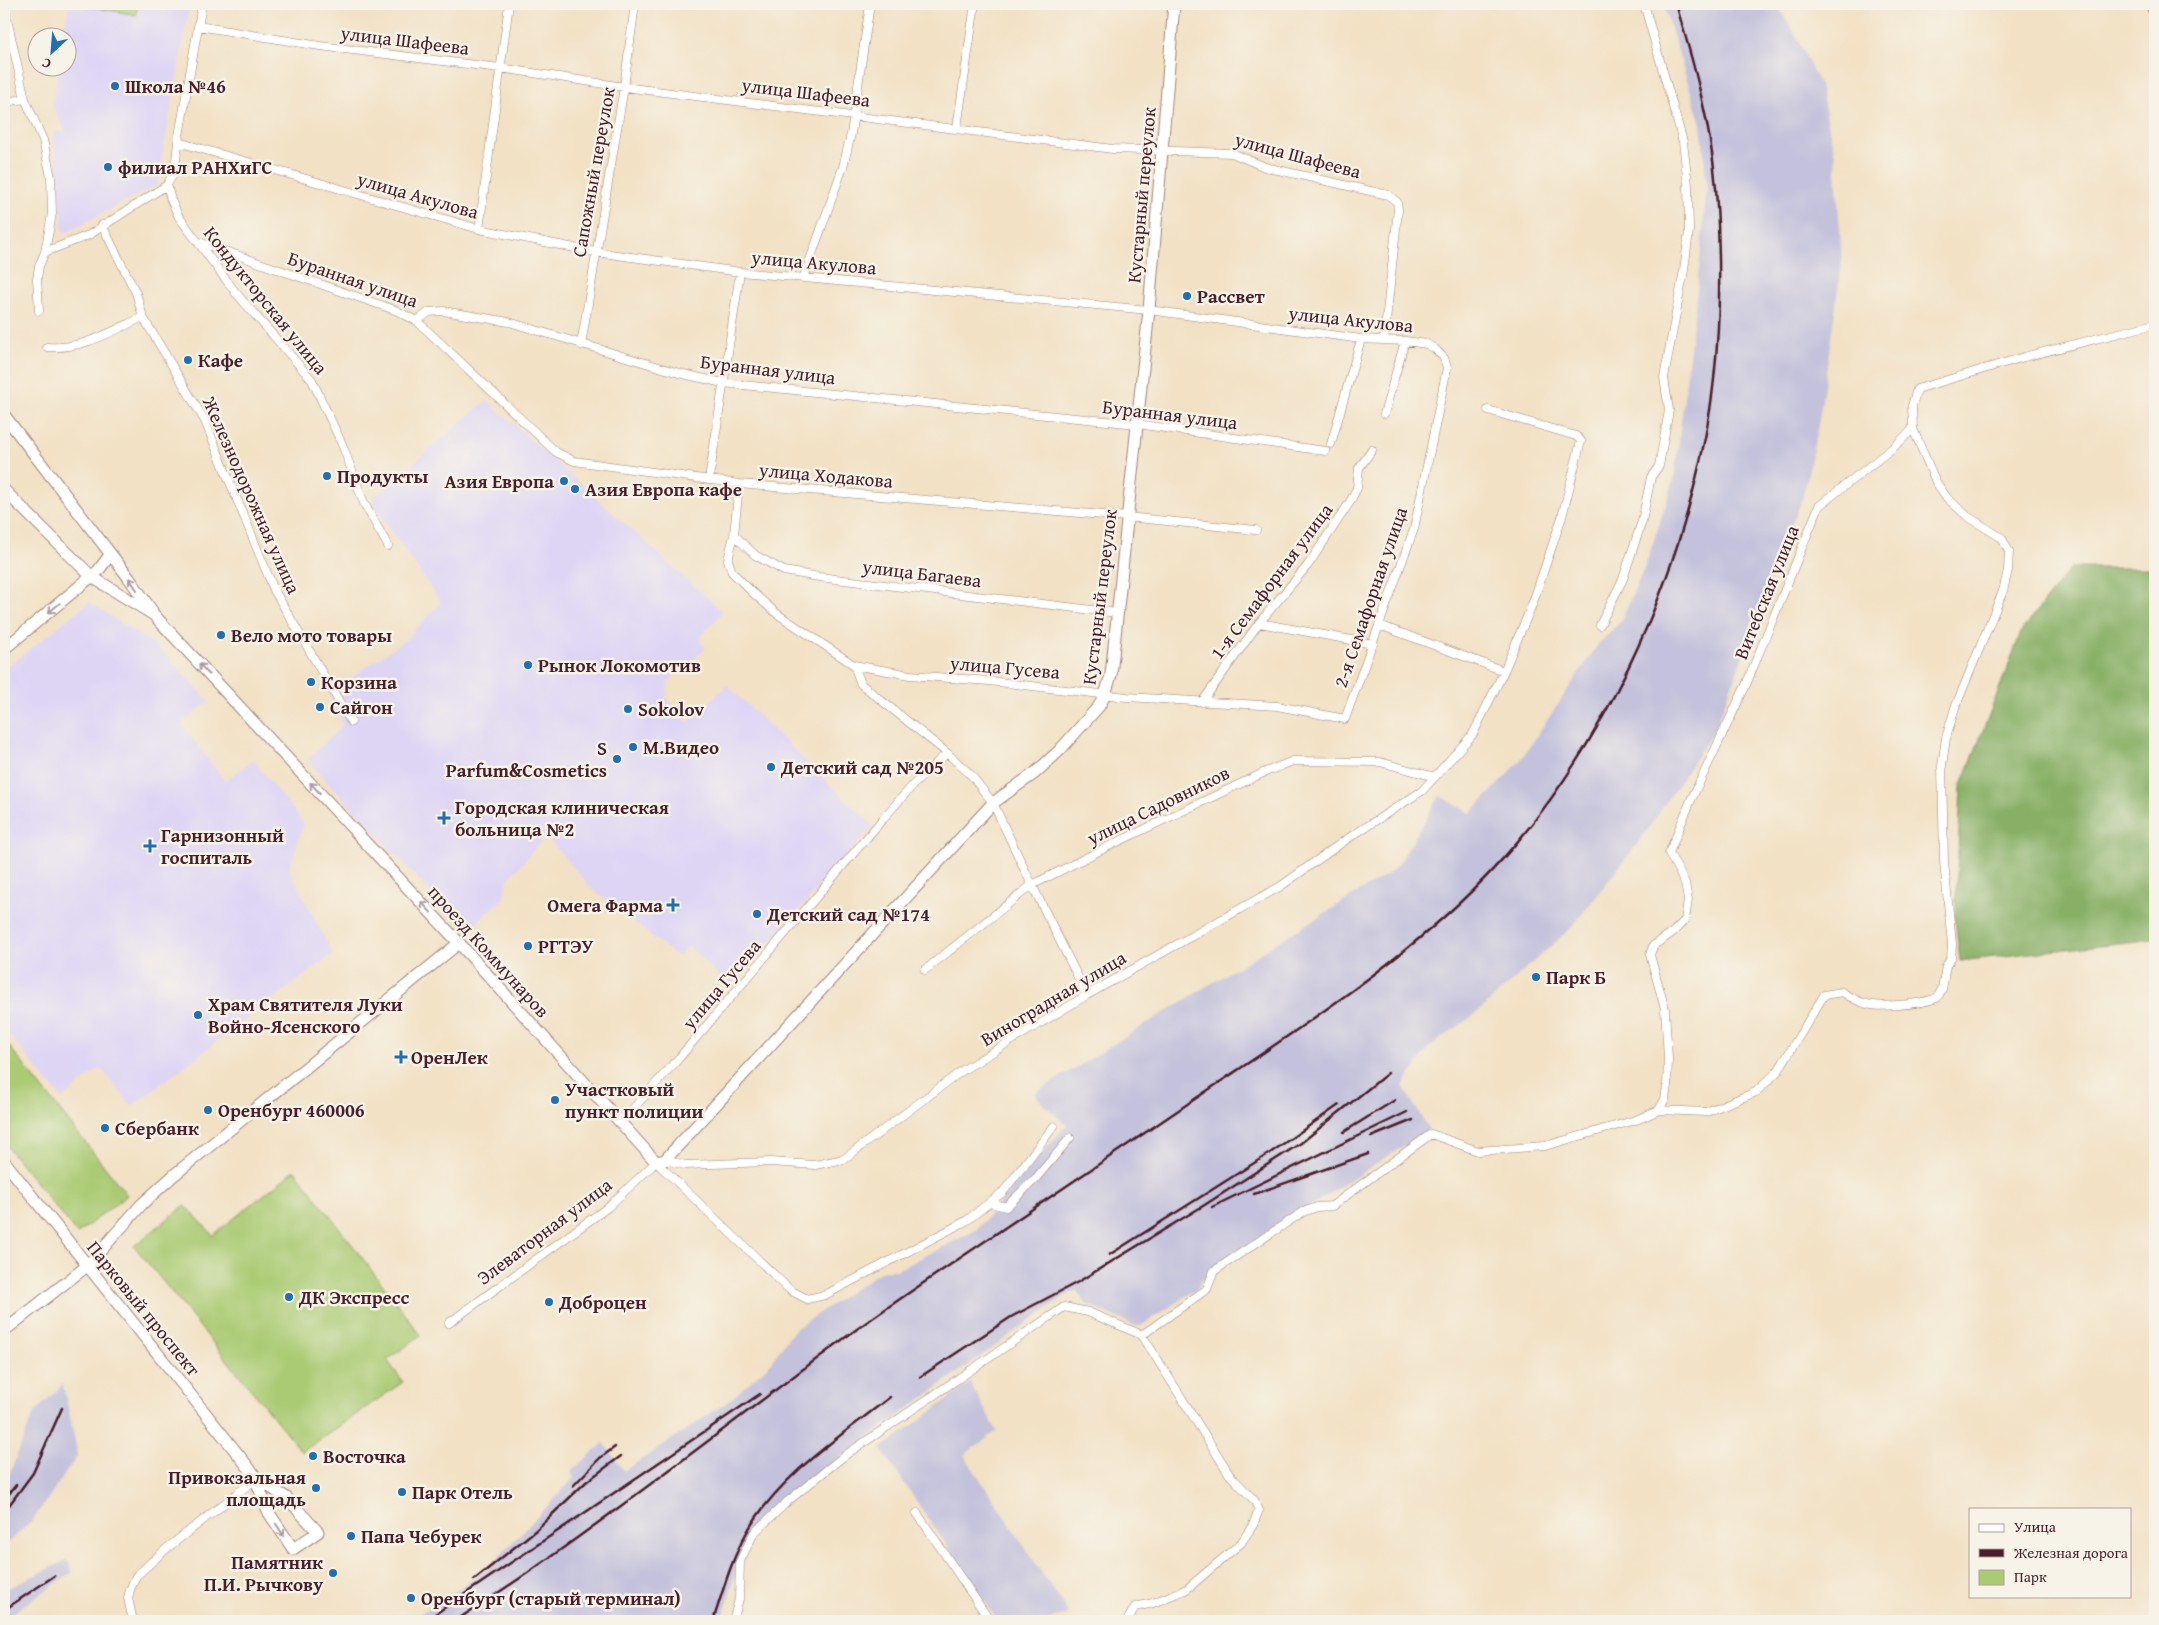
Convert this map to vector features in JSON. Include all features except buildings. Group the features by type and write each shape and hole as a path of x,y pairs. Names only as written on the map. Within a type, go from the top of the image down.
{"street":[{"path":"44,252 89,234 167,186 175,170 178,142 202,4"},
{"path":"480,229 509,4"},
{"name":"Сапожный переулок","path":"581,345 624,87 635,4"},
{"path":"804,277 843,167 870,4"},
{"path":"957,128 975,4"},
{"name":"Кустарный переулок","path":"661,1161 993,803 1035,773 1060,750 1099,706 1105,695 1111,675 1149,310 1174,4"},
{"path":"1600,625 1623,579 1642,521 1651,477 1659,466 1669,410 1664,378 1684,270 1689,231 1688,185 1683,142 1644,4"},
{"path":"2151,4 2155,12"},
{"path":"4,6 25,99 43,140 51,177 52,214 36,279 39,311"},
{"name":"улица Шафеева","path":"198,26 320,46 500,68 624,87 853,114 1113,149 1162,149 1232,153 1265,167 1388,195 1397,202 1398,210 1384,340"},
{"path":"4,102 25,99"},
{"name":"улица Акулова","path":"178,142 480,229 595,252 740,272 1149,310 1361,339 1405,341 1426,344 1436,349 1444,358 1447,368"},
{"name":"Кондукторская улица","path":"167,186 179,217 236,293 312,380 342,444 364,503 388,546"},
{"name":"Железнодорожная улица","path":"102,226 136,293 143,317 205,421 274,590 351,722"},
{"name":"Буранная улица","path":"199,242 395,310 417,321 430,312 443,311 509,322 679,373 723,383 1137,424 1325,451"},
{"path":"709,480 740,272"},
{"path":"47,347 78,346 143,317"},
{"name":"улица Ходакова","path":"417,321 556,452 574,461 739,484 1127,517 1256,530"},
{"path":"1142,1335 1207,1289 1214,1271 1303,1212 1317,1207 1332,1206 1431,1134 1478,1151 1545,1146 1636,1120 1660,1110 1706,1112 1756,1092 1778,1071 1824,996 1842,992 1856,1001 1878,1007 1923,1003 1937,998 1942,989 1946,966 1951,958 1952,944 1944,862 1942,766 1946,738 1955,708 2003,591 2008,570 2009,552 2002,538 1967,516 1947,498 1936,482 1913,429 1912,406 1917,389 2024,357 2155,324"},
{"path":"1331,444 1361,339"},
{"path":"1384,414 1405,341"},
{"name":"2-я Семафорная улица","path":"1345,719 1414,529 1447,368"},
{"name":"Виноградная улица","path":"661,1161 685,1165 770,1162 815,1165 844,1159 963,1070 1087,995 1281,886 1347,839 1422,791 1473,734 1504,671 1532,605 1562,517 1581,441 1576,436 1488,410"},
{"name":"проезд Коммунаров","path":"4,415 129,578 154,615 459,943 620,1123 661,1161 790,1290 807,1299 825,1295 966,1221 990,1203"},
{"name":"Витебская улица","path":"1660,1110 1668,1086 1665,1009 1650,955 1653,946 1686,920 1688,900 1685,883 1668,853 1746,685 1819,506 1895,446 1913,429"},
{"name":"1-я Семафорная улица","path":"1202,702 1259,622 1308,565 1358,488 1359,468 1372,450"},
{"name":"улица Гусева","path":"739,484 734,535 728,560 732,572 776,613 854,665 910,675 1082,690 1105,695 1277,706 1345,719"},
{"name":"проезд Коммунаров","path":"4,490 92,577 154,615"},
{"name":"улица Багаева","path":"734,535 755,555 784,571 1117,613"},
{"path":"4,649 92,577 103,566 110,555"},
{"path":"1259,622 1373,644"},
{"path":"1379,625 1504,671"},
{"path":"854,665 861,684 947,753 971,775 993,803 1087,995"},
{"name":"улица Гусева","path":"620,1123 680,1058 887,814 914,784 947,753"},
{"name":"улица Садовников","path":"926,970 1032,885 1263,773 1293,761 1380,762 1435,777"},
{"path":"4,1331 87,1266 142,1204 162,1185 459,943"},
{"path":"990,1203 1003,1192 1054,1126"},
{"path":"990,1203 1006,1207 1036,1178 1070,1138"},
{"name":"Парковый проспект","path":"4,1160 257,1478 288,1499 318,1532 293,1549 269,1513 257,1478"},
{"name":"Элеваторная улица","path":"449,1323 608,1207 661,1161"},
{"path":"733,1621 739,1599 740,1561 754,1533 788,1501 844,1456 1064,1307 1088,1312 1142,1335 1230,1475 1254,1500 1259,1510 1253,1525 1241,1543 1187,1589 1153,1603 1135,1607 1127,1621"},
{"path":"133,1621 128,1598 136,1576 166,1549 257,1478"},
{"path":"918,1513 990,1621"}],"shaded area":[{"name":"Школа №46","path":"69,4 190,4 157,185 63,234 53,131 66,132 52,105 56,78 78,78 78,28 65,28"},
{"path":"1663,4 1776,4 1792,28 1820,86 1835,156 1842,262 1819,420 1803,496 1761,602 1746,648 1715,729 1644,835 1572,927 1478,1012 1428,1048 1403,1086 1429,1130 1327,1195 1201,1281 1198,1288 1141,1326 1136,1326 1086,1304 1076,1290 1060,1299 816,1475 756,1526 738,1564 722,1621 409,1621 489,1567 574,1478 571,1471 604,1443 624,1471 726,1403 768,1366 795,1329 883,1270 897,1270 976,1230 1067,1125 1044,1105 1035,1094 1038,1091 1388,874 1398,865 1440,796 1471,813 1520,761 1597,646 1621,621 1646,564 1674,480 1696,299 1707,188 1701,124"},
{"name":"Рынок Локомотив","path":"487,400 723,612 701,636 700,642 706,648 668,682 666,697 688,723 727,685 873,826 730,987 688,946 678,957 592,889 546,836 508,879 503,899 467,931 307,760 343,725 330,697 336,688 405,640 441,603 374,506 372,499"},
{"name":"Гарнизонный госпиталь","path":"89,602 158,647 209,701 181,724 225,781 253,760 304,824 289,869 333,954 132,1106 100,1068 62,1099 4,1028 4,670"},
{"path":"970,1383 997,1431 964,1455 1069,1614 1043,1621 998,1621 881,1449"},
{"path":"63,1384 78,1455 32,1521 4,1546 4,1487 34,1413"},
{"path":"67,1560 73,1572 4,1619 4,1590"}],"green space":[{"path":"78,4 138,4 136,15"},
{"path":"2071,568 2155,568 2155,939 1960,961 1955,919 1961,787 2022,630"},
{"path":"4,1040 127,1195 77,1234 4,1143"},
{"path":"295,1170 421,1335 387,1360 403,1382 302,1452 134,1246 185,1205 213,1235"}],"railway":[{"path":"455,1621 531,1571 667,1472 813,1361 909,1293 1284,1039 1382,969 1473,890 1518,841 1559,787 1596,729 1628,668 1656,605 1679,540 1697,475 1710,410 1714,382 1719,299 1719,243 1714,164 1706,118 1676,4"},
{"path":"920,1377 1011,1317 1078,1282 1203,1206 1301,1143 1388,1073"},
{"path":"1344,1132 1395,1100"},
{"path":"1109,1255 1270,1153 1339,1105"},
{"path":"1212,1207 1407,1112"},
{"path":"1371,1137 1413,1120"},
{"path":"1254,1194 1368,1154"},
{"path":"425,1621 760,1394"},
{"path":"713,1621 736,1554 760,1512 793,1475 811,1459 890,1397"},
{"path":"4,1512 33,1473 62,1408"},
{"path":"573,1486 600,1458 615,1447"},
{"path":"474,1580 536,1530 586,1482 621,1456"},
{"path":"4,1500 16,1485"},
{"path":"4,1610 54,1576"}],"place":[{"name":"Школа №46","path":"115,86"},
{"name":"филиал РАНХиГС","path":"108,167"},
{"name":"Рассвет","path":"1187,296"},
{"name":"Кафе","path":"188,360"},
{"name":"Продукты","path":"327,476"},
{"name":"Азия Европа","path":"564,481"},
{"name":"Азия Европа кафе","path":"575,489"},
{"name":"Вело мото товары","path":"221,635"},
{"name":"Рынок Локомотив","path":"528,665"},
{"name":"Корзина","path":"311,682"},
{"name":"Сайгон","path":"320,707"},
{"name":"Sokolov","path":"628,709"},
{"name":"М.Видео","path":"633,747"},
{"name":"S Parfum&Cosmetics","path":"617,759"},
{"name":"Детский сад №205","path":"771,767"},
{"name":"Городская клиническая больница №2","path":"444,818"},
{"name":"Гарнизонный госпиталь","path":"150,846"},
{"name":"Омега Фарма","path":"673,905"},
{"name":"Детский сад №174","path":"757,914"},
{"name":"РГТЭУ","path":"528,946"},
{"name":"Парк Б","path":"1536,977"},
{"name":"Храм Святителя Луки Войно-Ясенского","path":"198,1015"},
{"name":"ОренЛек","path":"401,1057"},
{"name":"Участковый пункт полиции","path":"555,1100"},
{"name":"Оренбург 460006","path":"208,1110"},
{"name":"Сбербанк","path":"105,1128"},
{"name":"ДК Экспресс","path":"289,1297"},
{"name":"Доброцен","path":"549,1302"},
{"name":"Восточка","path":"313,1456"},
{"name":"Привокзальная площадь","path":"316,1488"},
{"name":"Парк Отель","path":"402,1492"},
{"name":"Папа Чебурек","path":"351,1536"},
{"name":"Памятник П.И. Рычкову","path":"333,1573"},
{"name":"Оренбург (старый терминал)","path":"411,1598"}]}
